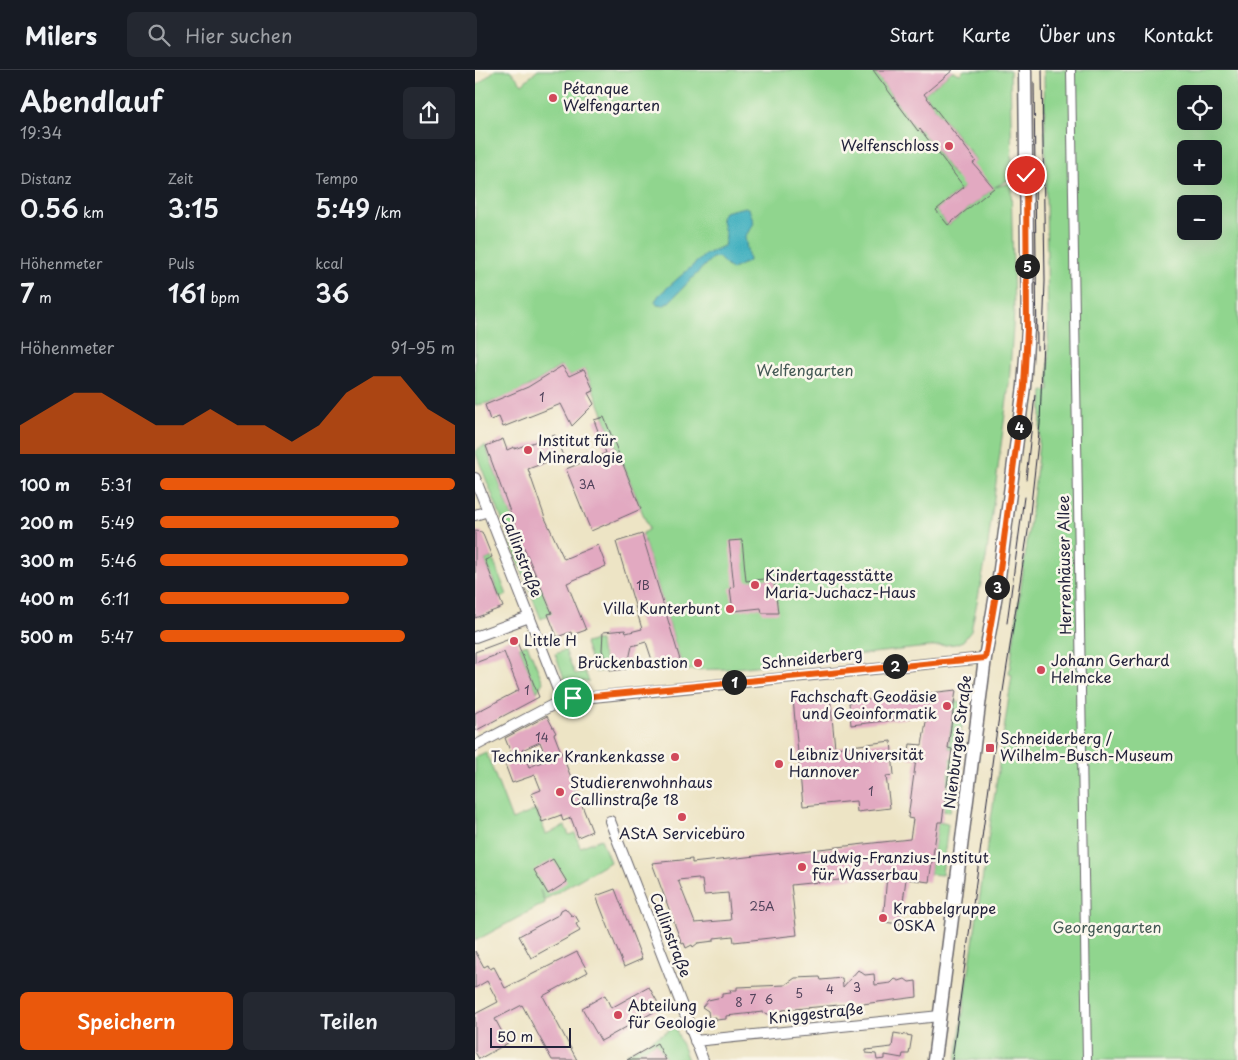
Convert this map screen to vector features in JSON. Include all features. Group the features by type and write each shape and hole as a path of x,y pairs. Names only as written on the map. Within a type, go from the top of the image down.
{"street":[{"name":"Nienburger Straße","path":"934,1060 985,658 999,577 1024,386 1027,330 1025,70"},
{"name":"Herrenhäuser Allee","path":"1071,70 1087,1060"},
{"name":"Callinstraße","path":"475,478 562,700"},
{"path":"475,515 488,511"},
{"path":"475,637 529,617"},
{"name":"Schneiderberg","path":"475,746 562,700 985,658"},
{"name":"Callinstraße","path":"609,821 703,1060"},
{"name":"Kniggestraße","path":"695,1041 940,1016"}],"green space":[{"name":"Welfengarten","path":"495,70 510,70 522,84 538,70 873,70 917,131 920,129 955,177 958,175 966,185 936,210 948,225 994,188 972,164 976,160 924,94 952,71 960,74 964,70 1010,70 1012,166 1017,175 995,187 1011,183 1014,312 1009,384 986,559 971,631 963,641 955,644 727,669 686,670 681,663 642,534 649,529 585,369 569,376 561,366 509,396 475,405 475,87"},
{"name":"Georgengarten","path":"1044,70 1238,70 1238,1060 956,1060 1012,675 1009,674 1036,476 1043,391 1049,390"},
{"path":"485,445 524,549 553,613 541,619 475,451"},
{"path":"492,557 507,595 500,598 485,560"},
{"path":"600,641 601,651 609,671 595,672 585,643"},
{"path":"527,644 543,682 537,692 519,647"},
{"path":"565,650 575,674 585,672 589,681 566,683 555,654"},
{"path":"955,701 965,702 959,750 948,748"},
{"path":"486,752 512,820 536,810 546,834 565,826 569,835 575,833 580,847 601,839 610,862 544,900 540,890 545,903 475,941 475,757"},
{"path":"950,758 957,759 950,812 943,811"},
{"path":"938,822 948,824 942,875 930,874"},
{"path":"675,1027 688,1060 667,1060 656,1042 628,1058 626,1054"}],"water":[{"path":"745,207 749,209 754,223 745,237 749,261 731,270 718,257 712,258 669,302 663,306 657,305 655,301 659,295 706,254 724,246 726,237 721,217 724,212"}],"building":[{"name":"Welfenschloss","path":"873,70 953,70 924,94 976,161 973,163 994,188 948,225 936,210 964,187 920,129 918,131"},
{"path":"562,366 569,376 584,369 594,391 588,393 594,404 572,426 561,404 503,427 499,417 490,420 485,405 528,387"},
{"path":"604,417 641,509 591,531 566,469 606,453 594,420"},
{"path":"555,435 563,456 528,469 545,518 564,559 598,545 606,566 567,583 586,630 572,635 571,632 557,637 548,614 552,613 519,536 486,446 503,439 507,450 514,447 514,449"},
{"path":"475,531 482,532 492,557 485,560 503,607 475,618"},
{"path":"642,534 681,663 655,669 646,642 632,646 627,669 610,671 602,650 603,632 625,630 626,633 642,629 616,542"},
{"path":"742,540 746,581 774,578 778,613 762,613 761,608 733,611 730,588 734,587 729,541"},
{"path":"515,637 539,697 475,731 475,713 519,690 504,652 475,663 475,652"},
{"path":"956,690 948,748 952,749 942,822 938,822 929,882 906,879 900,924 883,922 887,875 791,885 797,935 734,942 733,936 714,938 714,941 698,943 693,947 692,945 686,948 684,943 682,944 652,863 692,859 692,863 910,839 913,819 908,818 916,759 908,758 910,744 922,745 927,716 851,725 849,702","holes":["698,878 698,880 702,880 704,895 728,893 731,920 695,923 678,880"]},
{"path":"830,696 835,748 891,741 894,775 886,776 890,808 857,812 856,801 803,806 793,699"},
{"path":"547,716 556,733 554,734 592,831 578,837 571,818 563,821 561,815 542,822 531,794 541,790 535,775 512,783 503,759 512,756 505,738","holes":["540,742 547,760 529,767 522,750"]},
{"path":"553,859 567,882 548,894 534,870"},
{"path":"615,889 642,959 624,967 596,896"},
{"path":"565,908 572,916 575,915 579,922 576,924 580,931 531,958 519,936 560,914 561,910"},
{"path":"475,951 484,967 488,965 490,969 494,967 505,988 577,952 588,972 543,996 577,1060 552,1060 522,1005 495,1019 508,1043 479,1059 475,1052 475,1014 498,1002 487,981 475,988"},
{"path":"858,970 865,975 874,974 875,985 891,983 895,979 899,981 905,979 909,982 916,981 917,997 855,1005 783,1010 773,1016 763,1012 726,1016 726,1019 716,1020 716,1017 709,1018 708,1011 702,1007 708,1000 722,997 722,994 731,993 730,990 737,990 737,987 785,985 795,978 820,977 821,980 842,978 843,987"},
{"name":"Abteilung für Geologie","path":"649,987 661,1008 601,1041 582,1008 605,995 611,1008"},
{"path":"894,1033 912,1036 909,1054 903,1054 902,1058 885,1055 885,1059 877,1060 876,1054 866,1053 866,1050 892,1047"},
{"path":"657,1043 666,1060 627,1060"}],"tram line":[{"path":"952,1060 994,749 1028,531 1040,424 1045,281 1042,70"},
{"path":"1034,82 1037,350"},
{"path":"1026,479 1035,395"},
{"path":"1007,623 1024,497"}],"place":[{"name":"Pétanque Welfengarten","path":"553,98"},
{"name":"Welfenschloss","path":"949,146"},
{"name":"Institut für Mineralogie","path":"528,450"},
{"name":"Kindertagesstätte Maria-Juchacz-Haus","path":"755,585"},
{"name":"Villa Kunterbunt","path":"730,609"},
{"name":"Little H","path":"514,641"},
{"name":"Brückenbastion","path":"698,663"},
{"name":"Johann Gerhard Helmcke","path":"1041,670"},
{"name":"Fachschaft Geodäsie und Geoinformatik","path":"947,706"},
{"name":"Schneiderberg / Wilhelm-Busch-Museum","path":"990,748"},
{"name":"Techniker Krankenkasse","path":"675,757"},
{"name":"Leibniz Universität Hannover","path":"779,764"},
{"name":"Studierenwohnhaus Callinstraße 18","path":"560,792"},
{"name":"AStA Servicebüro","path":"682,817"},
{"name":"Ludwig-Franzius-Institut für Wasserbau","path":"802,867"},
{"name":"Krabbelgruppe OSKA","path":"883,918"},
{"name":"Abteilung für Geologie","path":"618,1015"}],"route":[{"path":"573,698 985,658 999,577 1024,386 1027,330 1026,175"}]}
